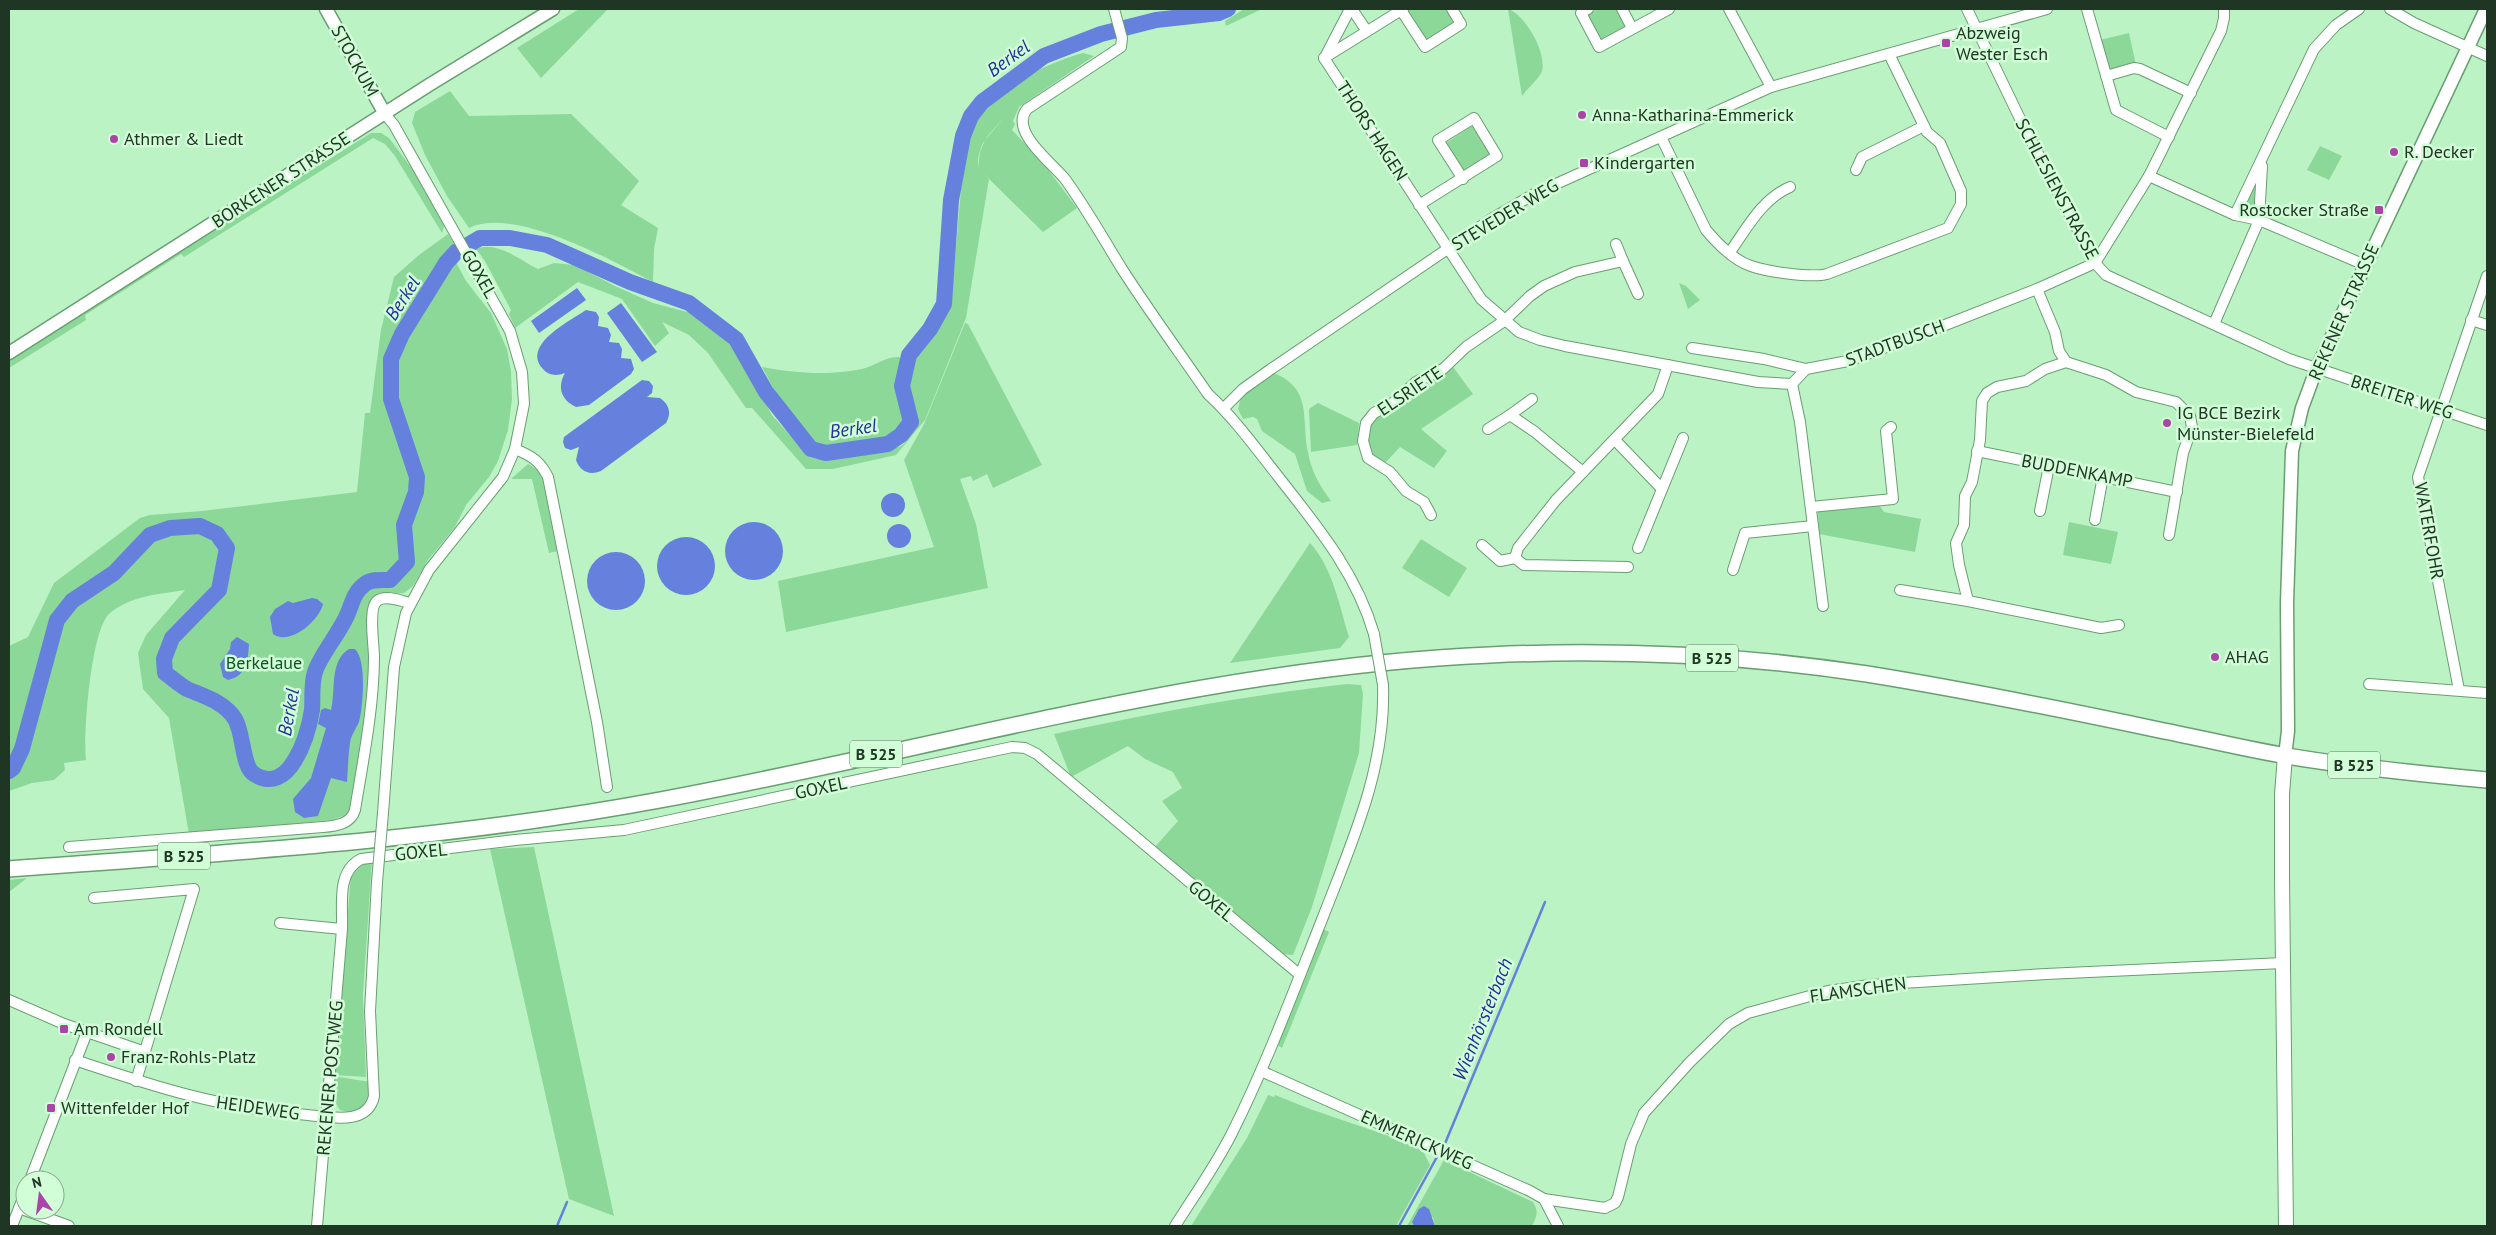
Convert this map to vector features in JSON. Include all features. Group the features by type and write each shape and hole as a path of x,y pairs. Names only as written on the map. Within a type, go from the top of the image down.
{"main road":[{"name":"B 525","path":"9,869 375,841 526,823 671,798 1048,716 1215,684 1361,664 1492,654 1633,653 1746,660 1861,673 1947,688 2285,756 2487,780"},
{"path":"2285,756 2282,794 2286,1226"}],"street":[{"name":"STOCKUM","path":"326,9 385,114"},
{"name":"BORKENER STRASSE","path":"9,352 554,9"},
{"path":"1324,58 1351,9 1366,30"},
{"path":"1324,58 1402,9 1425,47 1462,24 1452,9"},
{"path":"1622,9 1632,28"},
{"path":"1581,10 1599,47 1669,9"},
{"path":"1729,9 1770,87"},
{"name":"SCHLESIENSTRASSE","path":"1967,9 2024,127 2095,263 2106,275 2316,370"},
{"name":"STEVEDER WEG","path":"1224,408 1243,389 1270,369 1447,249 1536,192 1770,87 2047,9"},
{"path":"2087,9 2116,110 2168,137"},
{"path":"2095,263 2149,176 2221,31 2224,9"},
{"path":"2235,216 2314,49 2336,25 2359,9"},
{"path":"2390,9 2414,23 2467,45 2487,56"},
{"name":"REKENER STRASSE","path":"2285,756 2288,731 2288,519 2292,451 2302,408 2316,370 2467,45 2486,9"},
{"path":"1116,14 1121,42 1027,109 1022,116 1022,126 1027,136 1063,178 1089,214 1122,269 1208,394 1224,408 1328,540 1345,565 1365,606 1374,634 1384,686 1384,715 1380,749 1370,789 1300,975 1262,1071 1232,1135 1175,1226"},
{"path":"1661,137 1706,230 1714,239 1750,266 1819,276 1948,228 1961,204 1961,191 1940,143 1924,126 1889,54"},
{"name":"THORS HAGEN","path":"1324,58 1447,249"},
{"path":"2106,76 2140,69 2191,93"},
{"name":"GOXEL","path":"327,1116 353,1117 367,1110 373,1101 370,981 394,667 403,623 410,603 423,578 442,552 499,484 515,449 524,404 520,362 510,331 394,125 385,114"},
{"path":"1419,205 1463,179 1497,156 1474,118 1438,140 1463,179"},
{"path":"1856,170 1862,157 1924,126"},
{"path":"2214,324 2258,220 2263,160"},
{"path":"2149,176 2235,216 2258,220 2365,265"},
{"path":"1730,252 1767,201 1777,193 1790,187"},
{"path":"1616,244 1638,294"},
{"path":"1447,249 1481,299 1504,321 1519,332 1540,340 1668,365 1758,382 1792,384"},
{"path":"1504,321 1530,296 1544,286 1575,272 1623,261"},
{"name":"STADTBUSCH","path":"1806,369 1848,361 2038,289 2095,263"},
{"name":"WATERFOHR","path":"2459,690 2418,477 2487,276"},
{"path":"2038,289 2055,332 2059,351 2066,362"},
{"path":"2471,320 2487,325"},
{"name":"ELSRIETE","path":"1431,515 1424,502 1406,492 1390,472 1368,458 1363,441 1363,431 1374,413 1400,398 1416,382 1443,369 1466,347 1504,321"},
{"path":"1692,348 1764,359 1806,369 1792,384"},
{"path":"1968,601 1958,565 1956,543 1964,525 1965,496 1972,482 1980,440 1982,401 1987,393 1997,387 2026,381 2045,370 2066,362 2106,374 2136,392 2176,402 2190,416 2192,427 2184,453 2169,536"},
{"path":"1516,558 1518,548 1556,500 1658,394 1668,365"},
{"name":"BREITER WEG","path":"2316,370 2441,408 2487,425"},
{"path":"1792,384 1800,422 1823,606"},
{"path":"1488,429 1532,399"},
{"path":"1510,415 1535,432 1583,472"},
{"path":"1811,507 1893,499 1886,430 1891,427"},
{"path":"1638,548 1683,438"},
{"path":"1615,440 1662,489"},
{"path":"515,449 533,457 542,464 548,477 597,722 607,787"},
{"name":"BUDDENKAMP","path":"1977,451 2177,492"},
{"path":"2040,511 2049,466"},
{"path":"2095,520 2103,476"},
{"path":"1733,570 1745,533 1813,526"},
{"path":"1482,545 1500,561 1516,558"},
{"path":"1516,558 1524,565 1628,567"},
{"path":"1900,590 1968,601 2101,628 2119,625"},
{"path":"70,847 323,828 346,822 353,816 355,810 371,700 374,663 372,610 376,602 383,598 410,603"},
{"path":"2369,684 2487,693"},
{"name":"GOXEL","path":"381,856 514,840 624,830 1012,747 1025,748 1037,754 1300,975"},
{"name":"REKENER POSTWEG","path":"317,1226 345,875 357,861 381,856"},
{"path":"94,898 194,889 136,1080"},
{"path":"280,923 342,929"},
{"name":"FLAMSCHEN","path":"1544,1199 1605,1208 1615,1203 1631,1144 1644,1114 1690,1062 1729,1024 1748,1013 1828,991 1870,985 2283,963"},
{"path":"9,1000 45,1017 145,1052"},
{"path":"34,1170 87,1032"},
{"name":"HEIDEWEG","path":"75,1060 185,1096 227,1105 327,1116"},
{"name":"EMMERICKWEG","path":"1262,1071 1357,1112 1544,1199"},
{"path":"1544,1199 1558,1226"},
{"path":"53,1220 70,1226"}],"green space":[{"path":"579,9 608,9 541,78 517,48"},
{"path":"1244,9 1262,9 1226,26 1225,21"},
{"path":"1447,9 1457,24 1426,40 1407,10"},
{"path":"1508,9 1515,12 1528,26 1538,45 1543,63 1542,71 1536,81 1522,96"},
{"path":"1597,9 1618,9 1627,26 1600,41 1586,15"},
{"path":"2129,33 2136,65 2110,72 2100,40"},
{"path":"1083,53 1094,56 1019,107 1013,121 1015,124 1012,130 1040,159 1077,208 1043,232 978,168 989,179 966,318 925,420 896,455 833,469 806,469 752,408 746,408 708,353 689,335 662,322 669,333 655,346 622,299 578,282 515,328 509,314 511,310 485,261 476,249 492,247 500,249 538,269 554,263 575,265 653,303 691,313 700,318 734,347 772,415 809,457 827,459 870,454 901,446 909,437 917,419 907,385 918,352 934,335 951,306 962,177 973,129 981,115 992,102 1020,80 1052,64"},
{"path":"450,91 469,116 571,114 639,181 621,205 658,228 654,249 653,282 588,249 536,230 511,224 488,223 469,228 447,196 425,155 412,123 415,112"},
{"path":"1472,126 1490,154 1464,171 1446,143"},
{"path":"371,133 381,133 389,138 413,170 445,223 442,233 395,156 385,144 373,138 184,257 181,254 85,315 86,320 9,368 9,359"},
{"path":"2320,146 2342,156 2329,180 2307,170"},
{"path":"2260,173 2254,213 2242,211"},
{"name":"Berkelaue","path":"448,234 461,256 457,264 466,281 491,313 507,349 511,371 512,399 508,430 498,461 489,477 466,505 455,527 428,560 413,586 404,593 375,596 369,622 370,681 367,720 357,784 347,813 332,820 189,834 169,718 143,689 138,653 146,635 185,590 135,600 126,603 109,614 97,640 93,661 87,707 86,760 64,763 65,770 54,780 32,783 9,791 9,646 28,637 54,583 140,518 150,515 202,511 357,492 365,413 370,413 381,330 394,277 419,255"},
{"path":"1679,283 1686,286 1700,300 1688,309"},
{"path":"965,323 968,324 1042,465 993,488 987,474 973,481 971,476 960,479 976,524 988,588 786,632 778,581 934,547 904,460 924,424"},
{"path":"899,357 902,359 898,369 897,386 903,426 889,437 823,446 803,433 794,423 762,367 786,371 824,373 867,368 890,358"},
{"path":"1453,367 1473,394 1421,429 1447,451 1434,468 1400,447 1384,464 1371,453 1367,444 1368,432 1375,420 1400,398"},
{"path":"1274,373 1295,387 1300,396 1311,466 1331,501 1322,503 1307,491 1295,454 1262,431 1257,419 1253,417 1243,419 1238,409 1241,397"},
{"path":"1318,403 1359,423 1357,445 1311,452 1309,409"},
{"path":"528,464 543,473 558,551 549,553 532,479 511,479"},
{"path":"1879,505 1884,512 1921,519 1915,552 1819,534 1818,512"},
{"path":"2069,522 2118,532 2111,564 2063,555"},
{"path":"1421,539 1467,568 1449,597 1402,568"},
{"path":"1310,543 1330,575 1349,637 1340,648 1230,663"},
{"path":"1347,684 1361,685 1363,694 1359,753 1312,907 1293,955 1280,954 1154,848 1178,821 1162,801 1182,788 1173,772 1145,759 1128,746 1071,777 1054,734 1200,705"},
{"path":"534,847 614,1216 569,1199 490,849"},
{"path":"372,859 363,995 366,1077 334,1075 351,875 358,865"},
{"path":"27,878 9,892 9,880"},
{"path":"1323,929 1329,932 1282,1048 1275,1043"},
{"path":"333,1076 370,1082 370,1093 366,1105 353,1113 340,1110 332,1098"},
{"path":"1268,1095 1274,1097 1275,1095 1421,1147 1430,1165 1396,1226 1191,1226 1247,1138"},
{"path":"1444,1160 1533,1202 1537,1214 1532,1226 1435,1226 1433,1217 1412,1222 1414,1226 1407,1226"}],"water":[{"path":"577,288 586,300 539,333 531,321"},
{"path":"621,303 657,352 642,362 607,313"},
{"path":"586,310 596,312 599,317 598,326 608,328 611,335 609,342 619,343 622,349 621,358 631,359 634,369 631,374 589,405 576,407 567,401 562,393 561,383 565,373 553,375 545,371 538,360 538,351 550,335"},
{"path":"642,380 649,381 653,386 652,393 647,397 660,398 666,403 669,416 666,423 601,471 586,472 576,460 579,447 571,450 565,448 564,437"},
{"path":"893,493 902,496 905,505 902,514 893,517 884,514 881,505 884,496"},
{"path":"748,522 760,522 775,530 783,545 783,557 775,572 760,580 748,580 733,572 725,557 725,545 733,530"},
{"path":"899,524 908,527 911,536 908,545 899,548 890,545 887,536 890,527"},
{"path":"680,537 692,537 707,545 715,560 715,572 707,587 692,595 680,595 665,587 657,572 657,560 665,545"},
{"path":"610,552 622,552 637,560 645,575 645,587 637,602 622,610 610,610 595,602 587,587 587,575 595,560"},
{"path":"312,598 317,599 323,604 316,618 310,624 303,630 287,637 273,634 270,617 275,609 288,601 293,603"},
{"path":"237,637 249,644 247,661 239,675 228,680 223,677 220,664 230,649 231,642"},
{"path":"349,649 355,649 359,655 363,673 363,684 359,722 350,743 347,782 331,778 318,816 304,818 295,812 293,799 311,778 326,728 318,724 321,710 325,708 331,710 334,677 338,661"},
{"path":"1424,1206 1429,1209 1435,1226 1414,1226 1412,1222 1419,1209"}],"waterway":[{"name":"Berkel","path":"9,771 13,768 22,749 57,620 72,601 114,573 150,535 170,528 200,526 217,534 227,548 219,590 172,638 164,659 165,673 187,689 213,700 231,713 238,725 247,765 254,774 267,779 278,777 287,770 295,760 310,721 313,681 317,666 345,620 356,594 361,587 370,581 390,580 407,562 404,525 416,492 417,477 391,399 391,359 402,334 446,263 456,252 480,238 510,238 547,245 630,282 689,303 736,339 766,392 811,449 826,453 888,444 901,435 911,422 902,386 909,355 930,329 944,304 951,200 963,136 971,116 982,102 1044,56 1101,34 1156,20 1219,13 1228,9"},
{"name":"Wienhörsterbach","path":"1444,1146 1545,902"},
{"name":"Wienhörsterbach","path":"1399,1226 1438,1155"},
{"path":"557,1226 567,1202"}],"place":[{"name":"Abzweig Wester Esch","path":"1946,43"},
{"name":"Anna-Katharina-Emmerick","path":"1582,115"},
{"name":"Athmer & Liedt","path":"114,139"},
{"name":"R. Decker","path":"2394,152"},
{"name":"Kindergarten","path":"1584,163"},
{"name":"Rostocker Straße","path":"2379,210"},
{"name":"IG BCE Bezirk Münster-Bielefeld","path":"2167,423"},
{"name":"AHAG","path":"2215,657"},
{"name":"Am Rondell","path":"64,1029"},
{"name":"Franz-Rohls-Platz","path":"111,1057"},
{"name":"Wittenfelder Hof","path":"51,1108"}]}
